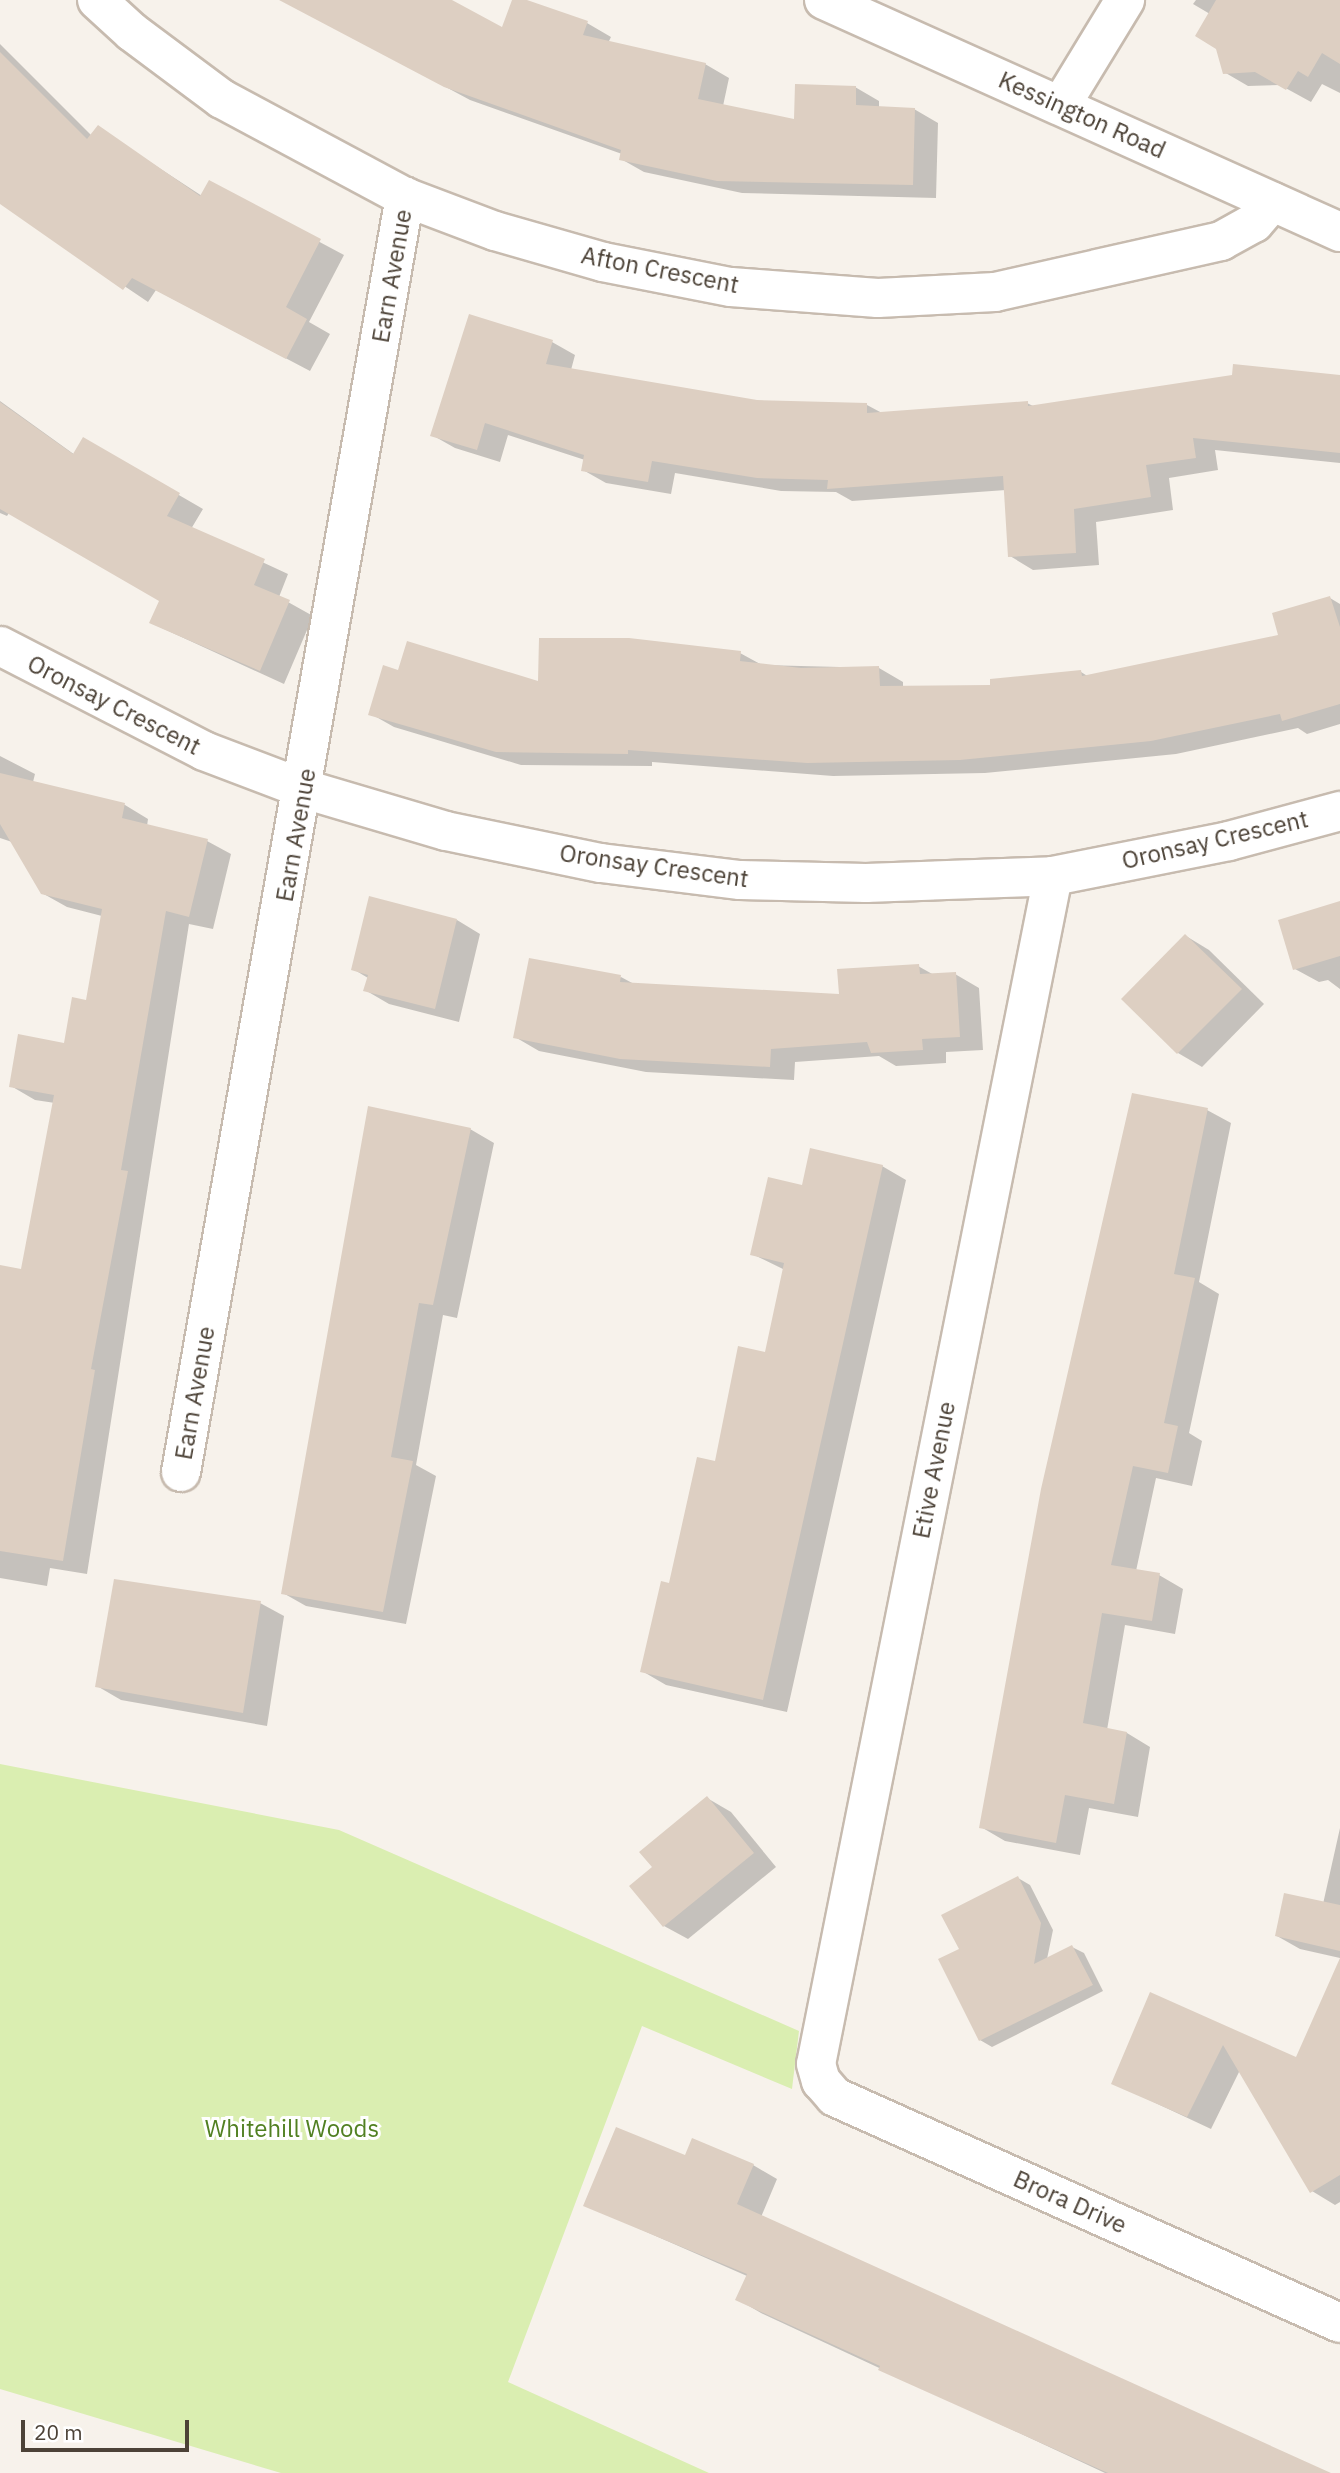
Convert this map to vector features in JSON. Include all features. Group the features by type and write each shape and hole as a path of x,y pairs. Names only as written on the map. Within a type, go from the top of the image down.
{"street":[{"name":"Afton Crescent","path":"97,0 132,32 222,99 405,197 495,231 603,262 731,287 878,298 995,292 1221,241 1254,223 1272,202"},
{"name":"Kessington Road","path":"824,0 1340,232"},
{"path":"1061,105 1125,0"},
{"name":"Earn Avenue","path":"181,1472 304,789 405,197"},
{"name":"Oronsay Crescent","path":"0,646 192,745 304,789 446,831 601,863 727,878 866,883 1054,876 1229,841 1340,811"},
{"name":"Etive Avenue","path":"816,2064 1054,876"},
{"name":"Brora Drive","path":"816,2064 821,2081 835,2097 1340,2323"}],"green space":[{"name":"Whitehill Woods","path":"0,1764 339,1830 799,2031 792,2089 642,2026 508,2382 709,2473 281,2473 0,2389"}],"building":[{"path":"279,0 452,0 502,27 512,0 527,0 588,21 583,35 706,63 698,99 794,119 795,84 856,86 856,105 915,108 913,185 717,181 619,160 621,150 444,87"},
{"path":"1216,0 1340,0 1340,64 1322,53 1308,77 1298,71 1286,90 1255,72 1223,74 1216,49 1195,36"},
{"path":"0,52 87,139 98,125 200,196 209,180 321,239 286,307 307,319 286,359 132,278 123,290 0,204"},
{"path":"469,314 553,340 546,364 757,400 867,403 867,413 1028,401 1028,406 1232,375 1233,364 1340,375 1340,453 1193,438 1196,458 1146,465 1151,497 1074,509 1076,553 1008,557 1003,476 827,489 828,480 757,478 652,461 648,482 581,471 584,455 485,423 477,450 430,436"},
{"path":"0,402 73,454 83,437 180,493 167,516 265,559 254,585 290,600 260,671 149,623 159,601 0,509"},
{"path":"1330,596 1340,627 1340,704 1282,721 1280,714 1151,741 960,760 807,763 628,750 628,754 496,752 368,715 383,665 398,670 407,641 538,681 539,638 629,638 741,651 740,661 801,668 879,666 880,686 990,685 990,679 1081,670 1082,676 1278,635 1272,613"},
{"path":"0,773 125,803 122,818 208,839 189,917 166,911 121,1170 128,1171 91,1369 95,1370 63,1561 0,1551 0,1265 21,1269 54,1095 9,1087 18,1034 64,1043 72,997 86,1000 102,909 41,894 0,824"},
{"path":"369,896 457,919 435,1009 363,991 368,975 351,970"},
{"path":"1340,901 1340,956 1293,970 1278,920"},
{"path":"1185,934 1242,989 1177,1054 1121,999"},
{"path":"529,958 621,975 620,982 839,994 837,969 919,964 920,974 956,972 960,1037 922,1039 923,1050 871,1053 867,1042 771,1049 770,1067 620,1059 513,1038"},
{"path":"1132,1093 1208,1108 1174,1274 1195,1278 1164,1423 1178,1426 1168,1473 1133,1466 1111,1565 1160,1573 1152,1621 1102,1613 1083,1723 1127,1732 1114,1804 1065,1795 1056,1843 979,1828 1041,1489"},
{"path":"368,1106 471,1128 433,1305 419,1303 391,1457 413,1461 383,1612 281,1594"},
{"path":"810,1148 883,1165 763,1700 640,1672 661,1581 669,1583 697,1457 715,1461 738,1346 765,1352 784,1263 750,1255 768,1177 802,1185"},
{"path":"114,1579 261,1601 243,1713 95,1687"},
{"path":"707,1796 754,1853 663,1927 629,1886 652,1867 639,1852"},
{"path":"1018,1876 1041,1923 1034,1964 1072,1945 1093,1985 979,2041 938,1959 959,1949 941,1915"},
{"path":"1284,1893 1340,1905 1340,1951 1275,1936"},
{"path":"1340,1958 1340,2175 1310,2193 1223,2045 1187,2117 1111,2084 1150,1992 1296,2057"},
{"path":"616,2127 685,2155 692,2138 754,2164 737,2204 1331,2473 1108,2473 878,2370 880,2366 735,2300 747,2274 583,2206"}]}
